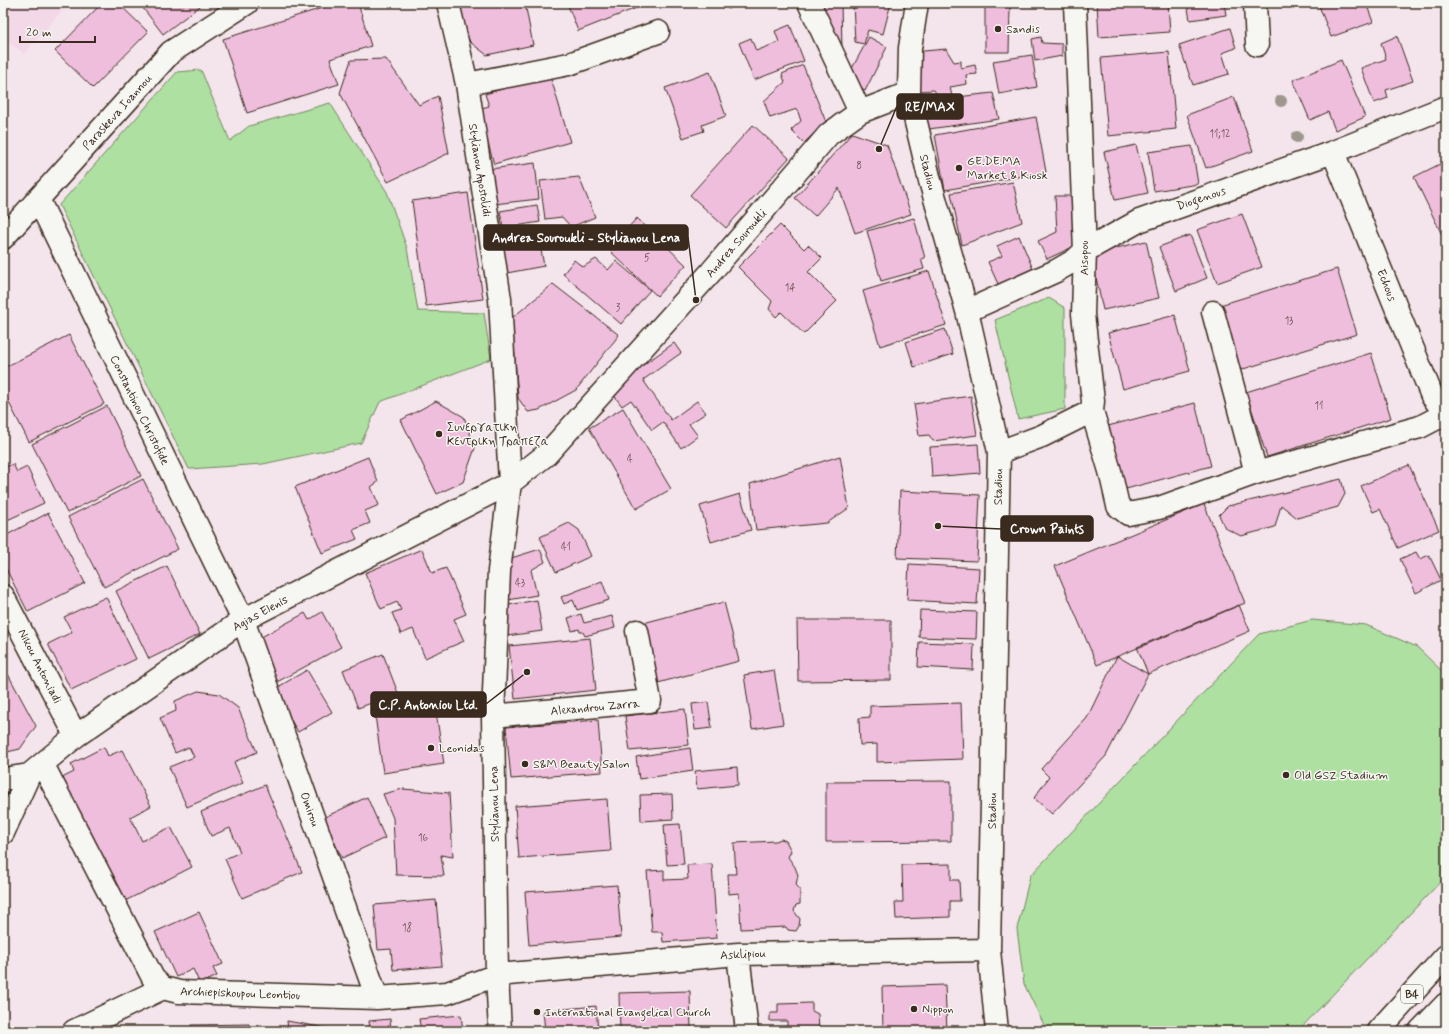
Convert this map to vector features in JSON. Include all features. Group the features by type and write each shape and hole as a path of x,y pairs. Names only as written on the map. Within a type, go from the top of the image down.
{"street":[{"name":"Paraskeva Ioannou","path":"3,238 171,52 247,3"},
{"name":"Stylianou Apostolidi","path":"448,3 467,84 500,299 510,483"},
{"path":"809,3 860,112"},
{"name":"Stadiou","path":"917,3 910,48 909,93 930,181 967,311 999,452 989,950 996,1031"},
{"name":"Aisopou","path":"1075,3 1085,251 1083,314 1093,401 1092,411 1108,464 1118,506 1128,514 1159,508 1256,473 1420,427 1446,414"},
{"path":"1255,3 1257,45"},
{"path":"467,84 569,64 658,32"},
{"name":"Andrea Souroukli","path":"510,483 546,454 711,272 830,134 860,112 909,93"},
{"name":"Diogenous","path":"967,311 1056,271 1085,251 1139,221 1333,152 1446,107"},
{"name":"Echous","path":"1333,152 1432,396 1446,414"},
{"name":"Constantinou Christofide","path":"38,199 243,620"},
{"path":"1213,312 1256,473"},
{"path":"999,452 1042,436 1092,411"},
{"name":"Agias Elenis","path":"3,833 36,770 76,736 243,620 510,483"},
{"name":"Stylianou Lena","path":"500,1031 497,975 493,716 499,571 510,483"},
{"name":"Nikou Antoniadi","path":"3,596 76,736"},
{"name":"Omirou","path":"243,620 377,998"},
{"name":"Alexandrou Zarra","path":"493,716 650,701 637,631"},
{"path":"3,779 36,770"},
{"name":"Archiepiskoupou Leontiou","path":"36,770 153,978 163,988 179,992 377,998 447,993 497,975"},
{"name":"Asklipiou","path":"497,975 738,954 989,950"},
{"path":"738,954 748,1031"},
{"name":"B4","path":"1378,1031 1446,956"},
{"path":"74,1031 163,988"},
{"name":"B4","path":"1420,1031 1446,1004"}],"shaded area":[{"path":"3,3 69,3 24,54 3,39"}],"green space":[{"path":"201,70 230,141 249,126 330,103 387,192 407,248 418,311 484,313 491,359 380,402 361,443 263,464 189,469 59,205 177,72"},
{"path":"1049,298 1065,308 1065,409 1018,419 995,320"},
{"name":"Old GSZ Stadium","path":"1312,620 1366,625 1417,647 1446,675 1446,876 1298,1031 1047,1031 1024,984 1017,929 1030,876 1259,634"}],"building":[{"path":"102,3 118,3 148,32 93,88 55,51"},
{"path":"139,3 204,3 163,34"},
{"path":"338,3 358,3 371,46 330,59 339,84 247,113 223,39"},
{"path":"457,3 525,3 533,45 487,55 470,42 462,25"},
{"path":"567,3 649,3 578,31"},
{"path":"726,3 743,3 728,9"},
{"path":"821,3 841,3 842,50"},
{"path":"853,3 891,3 883,34 868,30 864,44 855,42"},
{"path":"1097,3 1168,3 1170,32 1099,37"},
{"path":"1187,3 1224,3 1226,15 1190,20"},
{"path":"1318,3 1366,3 1373,22 1331,37"},
{"name":"Sandis","path":"985,7 1010,7 1009,52 985,52"},
{"path":"790,25 804,61 754,80 739,43 751,38 756,51 779,42 775,31"},
{"path":"1230,28 1236,48 1222,53 1229,74 1193,85 1179,45"},
{"path":"1397,36 1413,81 1386,90 1388,98 1374,103 1361,68 1386,59 1381,43"},
{"path":"869,37 887,47 865,91 849,74"},
{"path":"1041,37 1042,43 1062,44 1062,56 1035,61 1032,39"},
{"path":"946,49 954,62 961,61 961,68 975,65 977,74 966,75 967,84 950,87 953,101 942,102 934,90 918,91 913,52"},
{"path":"1169,52 1176,129 1108,136 1101,58"},
{"path":"1032,55 1037,87 999,94 993,61"},
{"path":"386,59 419,105 438,96 449,153 388,182 340,93 351,60"},
{"path":"1341,60 1365,117 1335,130 1328,112 1310,120 1293,80"},
{"path":"803,65 826,122 804,143 791,130 801,121 797,109 770,118 764,101 785,82 782,74"},
{"path":"710,72 726,116 702,125 704,131 683,138 665,88"},
{"path":"550,75 570,142 494,164 478,109 489,106 485,94"},
{"path":"993,93 999,119 922,130 918,97 934,97 940,108 956,107 957,97"},
{"path":"1234,97 1253,151 1206,168 1187,115"},
{"path":"1036,117 1046,172 945,190 935,135"},
{"path":"753,125 789,158 726,228 690,195"},
{"path":"852,133 887,145 911,214 855,233 839,188 815,216 795,198"},
{"path":"1136,145 1148,193 1115,200 1104,152"},
{"path":"1192,146 1198,184 1154,191 1148,152"},
{"path":"1446,161 1446,238 1444,239 1414,177"},
{"path":"535,163 539,199 494,204 490,169"},
{"path":"579,177 595,217 571,227 562,217 545,219 540,181"},
{"path":"1013,182 1022,222 962,245 951,193"},
{"path":"468,193 483,299 426,306 412,201"},
{"path":"1055,196 1075,196 1077,245 1047,259 1038,241 1057,232"},
{"path":"537,205 540,222 503,228 500,211"},
{"path":"1242,214 1262,267 1217,283 1197,230"},
{"path":"637,218 686,265 657,296 608,249"},
{"path":"914,218 925,258 921,259 924,269 881,281 867,231"},
{"path":"780,225 804,249 808,245 822,258 808,272 837,301 804,334 781,312 776,317 769,309 772,301 738,267"},
{"path":"538,233 544,266 507,273 501,239"},
{"path":"1190,235 1207,278 1176,291 1159,247"},
{"path":"1019,236 1033,269 998,284 988,262 1002,256 997,246"},
{"path":"1146,241 1159,298 1103,310 1091,254"},
{"path":"596,259 608,270 616,261 650,290 621,324 563,274 574,260 583,267"},
{"path":"1337,269 1357,334 1240,370 1220,305"},
{"path":"929,271 946,325 880,346 863,291"},
{"path":"553,284 619,335 576,390 539,410 528,412 518,398 512,318"},
{"path":"1175,315 1190,371 1123,389 1108,333"},
{"path":"945,329 953,354 914,367 906,342"},
{"path":"69,335 104,404 29,442 3,391 3,368"},
{"path":"674,343 681,353 643,380 671,420 697,401 706,413 689,424 698,436 681,448 663,422 652,430 631,400 622,406 609,389"},
{"path":"1371,353 1391,418 1267,457 1246,392"},
{"path":"971,396 977,435 933,441 929,435 919,436 914,404"},
{"name":"Συνεργατικη Κεντρικη Τραπεζα","path":"436,401 464,417 475,448 463,482 437,494 401,420"},
{"path":"1195,403 1211,466 1126,489 1108,426"},
{"path":"3,406 8,415 3,418"},
{"path":"107,406 141,476 67,513 32,444"},
{"path":"623,408 671,489 636,509 589,428"},
{"path":"978,444 980,473 932,477 930,447"},
{"path":"840,456 849,508 827,523 756,530 750,484"},
{"path":"368,457 378,482 371,487 379,505 365,511 370,523 353,530 357,539 322,553 295,487"},
{"path":"13,464 17,472 27,467 44,503 3,522 3,468"},
{"path":"1409,465 1439,530 1398,548 1380,509 1373,512 1361,486"},
{"path":"143,479 178,549 104,587 68,517"},
{"path":"1341,479 1345,494 1338,507 1297,518 1281,505 1275,527 1241,536 1225,528 1219,515 1228,506"},
{"path":"900,491 980,495 977,561 897,558"},
{"path":"740,494 751,530 711,542 700,506"},
{"path":"1204,504 1245,603 1097,665 1055,566"},
{"path":"48,513 85,583 28,612 3,563 3,537"},
{"path":"569,523 579,530 591,556 556,572 540,537"},
{"path":"422,549 432,573 446,568 466,614 454,619 464,641 425,658 413,629 401,634 392,613 401,610 397,602 381,609 365,573"},
{"path":"540,549 545,562 531,570 537,595 508,600 505,560"},
{"path":"1416,552 1420,559 1429,555 1441,580 1416,593 1400,559"},
{"path":"909,564 979,568 977,604 907,600"},
{"path":"167,566 200,634 149,659 116,591"},
{"path":"602,581 609,600 577,610 573,600 564,604 561,597"},
{"path":"106,597 136,659 71,690 48,644 72,632 64,617"},
{"path":"537,600 542,631 507,636 503,606"},
{"path":"724,602 739,661 658,683 643,623"},
{"path":"1239,605 1250,631 1148,674 1137,647"},
{"path":"920,610 977,612 976,639 919,637"},
{"path":"322,612 341,647 277,682 254,641 305,613 309,620"},
{"path":"581,614 584,623 612,616 615,628 585,636 579,629 572,631 568,618"},
{"path":"797,620 891,620 891,680 798,681"},
{"path":"590,638 596,690 515,699 509,646"},
{"path":"919,642 974,644 973,670 918,667"},
{"path":"383,654 398,693 358,708 343,670"},
{"path":"1117,656 1148,674 1106,756 1052,814 1034,798 1049,777 1041,769 1087,718"},
{"path":"3,665 36,726 20,749 3,753"},
{"path":"307,670 332,712 298,732 273,690"},
{"path":"774,670 783,724 752,729 744,675"},
{"path":"198,691 219,694 238,708 257,752 234,762 243,783 187,807 169,767 194,757 189,747 175,753 160,718 176,711 175,701"},
{"path":"434,699 444,764 383,773 374,708"},
{"path":"708,702 712,728 695,730 692,704"},
{"path":"961,703 963,759 877,762 877,744 860,745 859,718 870,717 870,706"},
{"path":"685,709 689,745 630,751 625,716"},
{"path":"598,720 602,772 511,779 506,727"},
{"path":"104,747 108,756 122,750 151,806 130,817 142,841 171,827 192,867 125,901 62,778 74,772 71,764"},
{"path":"690,748 693,771 639,779 636,757"},
{"path":"737,767 738,785 697,789 695,771"},
{"path":"951,781 951,841 826,842 826,782"},
{"path":"265,785 302,872 242,898 225,859 240,852 230,828 211,836 201,812"},
{"path":"403,789 449,793 453,857 441,855 444,876 396,875 393,818 383,794"},
{"path":"672,794 673,819 641,821 640,795"},
{"path":"367,797 385,838 342,858 323,818"},
{"path":"607,799 611,851 519,858 515,806"},
{"path":"680,824 684,864 667,865 664,825"},
{"path":"781,839 786,841 791,851 788,857 795,867 798,875 796,885 800,889 800,904 796,905 794,911 800,919 799,926 796,931 788,930 786,927 741,929 739,893 729,894 728,874 736,874 734,843 776,841"},
{"path":"712,864 717,938 663,942 662,932 652,932 647,871 664,870 664,880 688,879 687,865"},
{"path":"951,864 951,880 959,880 960,901 950,901 950,917 896,919 895,902 903,902 902,865"},
{"path":"617,885 621,937 529,945 525,892"},
{"path":"436,900 442,966 393,970 391,949 378,950 374,905"},
{"path":"199,912 223,964 213,968 217,976 200,984 193,969 176,977 155,932"},
{"name":"Nippon","path":"945,985 947,1031 883,1031 882,987"},
{"path":"690,991 691,1031 620,1031 619,993"},
{"path":"812,1003 812,1011 818,1014 819,1031 787,1031 787,1021 770,1021 770,1013 778,1013 778,1004"},
{"path":"596,1006 598,1031 545,1031 543,1011"},
{"path":"461,1015 463,1031 421,1031 419,1019"},
{"path":"390,1019 391,1031 370,1031 369,1021"},
{"path":"287,1021 342,1031 288,1031"},
{"path":"249,1024 250,1031 192,1031 191,1025"}],"place":[{"name":"Sandis","path":"998,29"},
{"name":"RE/MAX","path":"879,149"},
{"name":"GE.DE.MA Market & Kiosk","path":"959,168"},
{"name":"Andrea Souroukli - Stylianou Lena","path":"696,300"},
{"name":"Συνεργατικη Κεντρικη Τραπεζα","path":"439,434"},
{"name":"Crown Paints","path":"938,526"},
{"name":"C.P. Antoniou Ltd.","path":"527,672"},
{"name":"Leonidas","path":"431,748"},
{"name":"S&M Beauty Salon","path":"525,764"},
{"name":"Old GSZ Stadium","path":"1286,775"},
{"name":"Nippon","path":"914,1009"},
{"name":"International Evangelical Church","path":"537,1012"}]}
